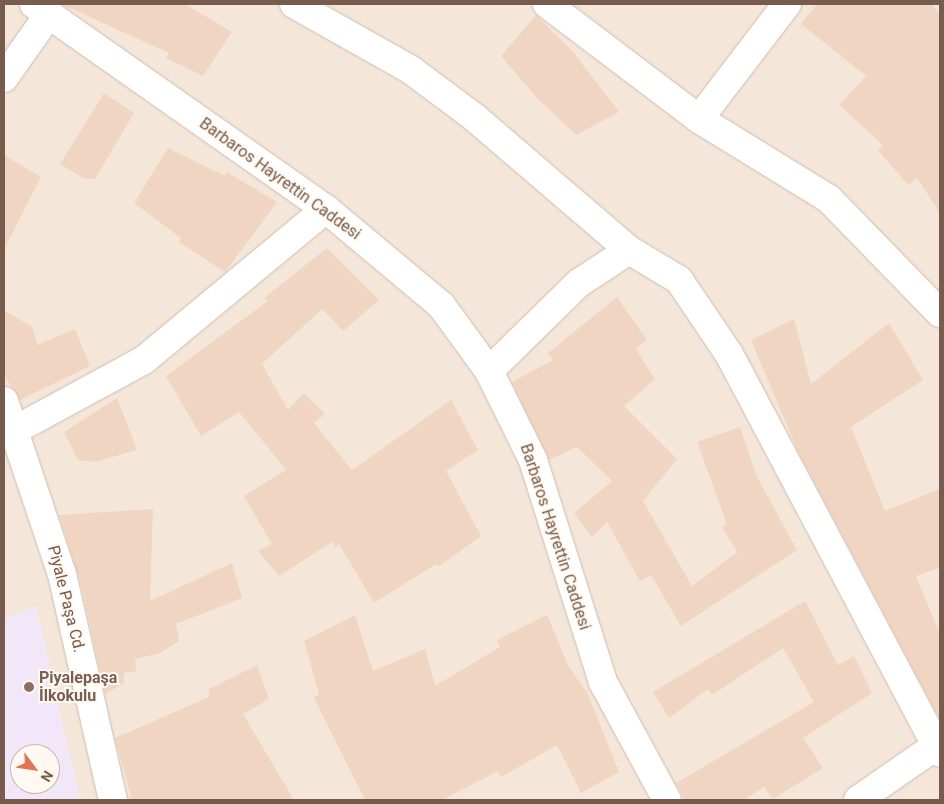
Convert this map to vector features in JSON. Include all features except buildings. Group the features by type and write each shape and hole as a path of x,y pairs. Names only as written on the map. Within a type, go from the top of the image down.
{"street":[{"path":"294,4 411,70 474,117 629,250 679,280 729,354 938,748 858,800"},
{"path":"547,4 699,119 829,199 940,313"},
{"path":"699,119 787,4"},
{"path":"4,78 42,9"},
{"name":"Barbaros Hayrettin Caddesi","path":"42,9 326,209 440,306 489,371 533,460 603,682 667,800"},
{"path":"9,430 144,360 326,209"},
{"path":"489,371 579,283 629,250"},
{"name":"Piyale Paşa Cd.","path":"4,401 9,430 62,574 113,800"}],"shaded area":[{"path":"4,4 940,4 940,800 4,800"},
{"name":"Piyalepaşa İlkokulu","path":"36,606 80,800 4,800 4,619"}],"place":[{"name":"Piyalepaşa İlkokulu","path":"29,687"}]}
